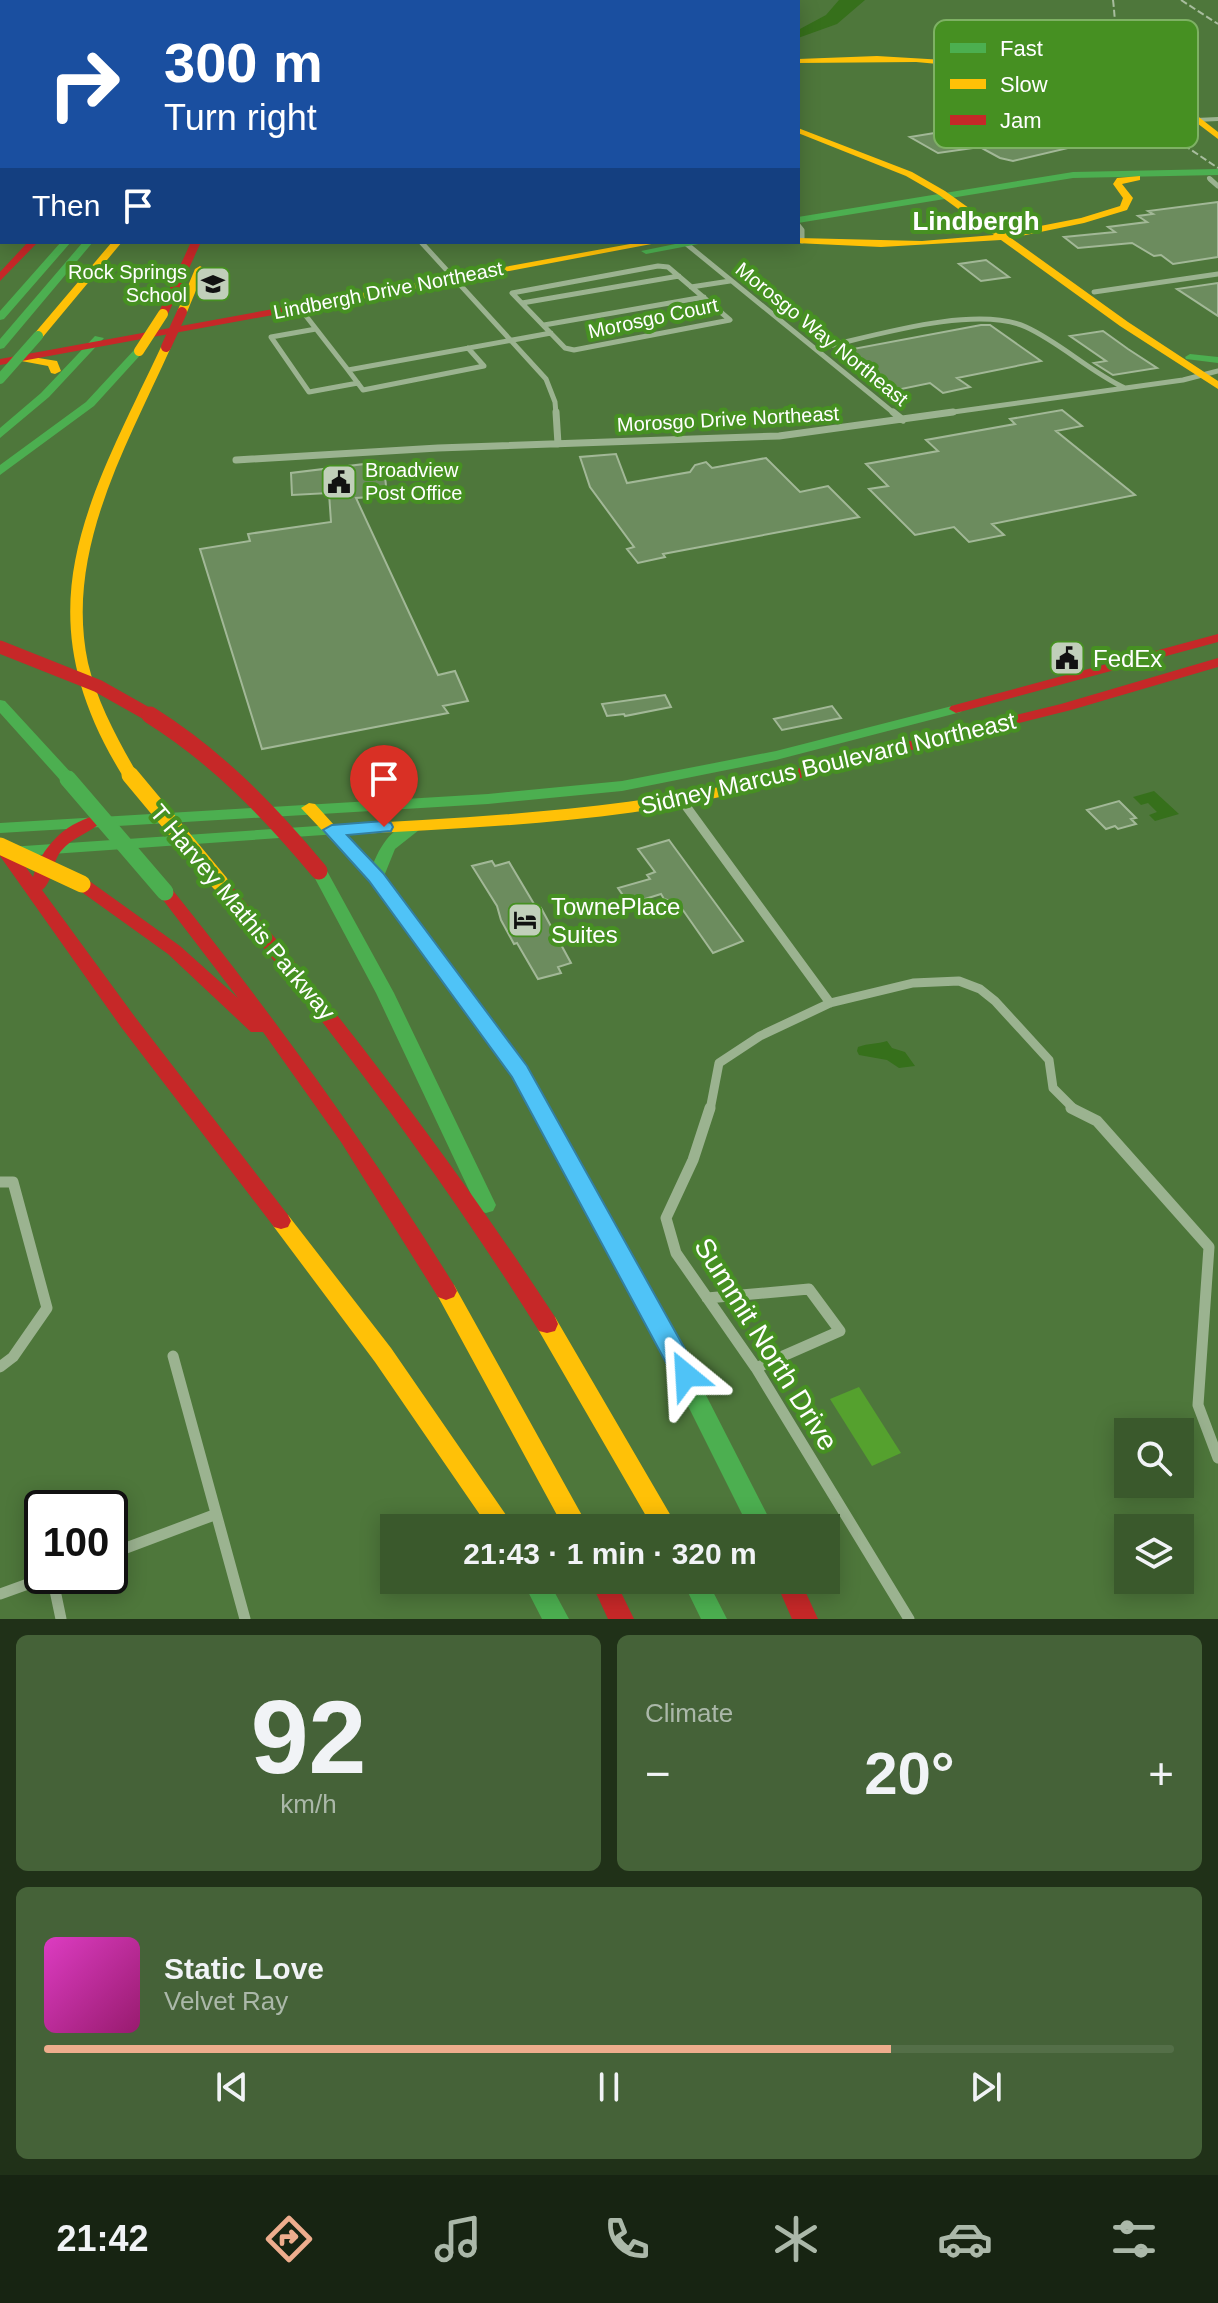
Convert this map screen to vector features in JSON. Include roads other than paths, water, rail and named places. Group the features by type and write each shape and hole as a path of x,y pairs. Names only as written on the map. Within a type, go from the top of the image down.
{"main road":[{"path":"800,61 862,58 934,61"},
{"path":"1198,121 1218,136"},
{"path":"800,128 909,174 952,196"},
{"path":"800,128 916,173 1011,237 1124,324 1215,373"},
{"path":"800,137 817,137"},
{"path":"1073,175 1099,183 1119,199 1117,210"},
{"path":"800,232 870,210 1073,175 1215,177"},
{"path":"1099,183 1119,177 1215,177"},
{"path":"870,210 840,220 837,230 859,242 902,247 1011,237 1117,210 1127,205 1128,198 1117,187 1118,182 1156,177"},
{"path":"1038,249 1036,240 1056,227"},
{"path":"800,232 902,247"},
{"path":"1011,237 1038,249 1102,291 1215,373"},
{"path":"0,278 38,244"},
{"path":"0,296 38,244"},
{"path":"0,317 64,244"},
{"path":"2,347 86,244"},
{"path":"0,379 115,244"},
{"path":"0,471 78,414 117,378 163,314 195,244"},
{"name":"T Harvey Mathis Parkway","path":"210,244 92,520 78,568 75,593 76,645 82,673 103,730 130,775 282,954 377,1072 448,1170 587,1386 658,1514"},
{"name":"Lindbergh Drive Northeast","path":"2,347 119,339 646,244"},
{"path":"456,280 470,281 685,244"},
{"path":"0,420 88,343"},
{"path":"0,434 45,395 88,343"},
{"name":"Lindbergh Drive Northeast","path":"0,362 88,343"},
{"path":"20,358 53,363 55,371"},
{"name":"Sidney Marcus Boulevard Northeast","path":"0,828 552,793 665,779 871,732 1218,638"},
{"path":"0,647 92,681 147,709 198,742 243,780 273,812 319,871 385,993 522,1282"},
{"name":"Sidney Marcus Boulevard Northeast","path":"2,850 587,814 683,802 1066,707 1218,662"},
{"name":"T Harvey Mathis Parkway","path":"0,704 68,779 245,989 419,1245 520,1419 570,1514"},
{"path":"309,808 376,877 534,1094 671,1347 755,1514"},
{"path":"36,897 48,849 94,821"},
{"path":"376,877 388,846 413,826"},
{"path":"2,850 82,884 157,935 204,973 303,1074"},
{"path":"2,850 133,1029 352,1310 422,1406 494,1514"},
{"path":"542,1594 556,1619"},
{"path":"609,1594 621,1619"},
{"path":"701,1594 714,1619"},
{"path":"793,1594 805,1619"}],"street":[{"path":"1198,120 1218,119"},
{"path":"423,244 537,368 551,390 558,444"},
{"name":"Morosgo Way Northeast","path":"692,244 730,281 903,420"},
{"name":"Morosgo Court","path":"658,266 668,267 691,287 730,320 574,350 565,348 512,293 658,266"},
{"path":"1102,291 1118,292 1142,285 1218,274"},
{"path":"522,303 679,276"},
{"path":"691,287 730,281"},
{"path":"544,325 704,297"},
{"path":"299,307 363,390 484,366 468,348"},
{"path":"816,349 965,319 1013,323 1027,328 1096,374 1125,388"},
{"path":"316,329 271,337 309,392 358,383"},
{"path":"348,370 551,333"},
{"name":"Morosgo Drive Northeast","path":"236,460 779,436 1215,373"},
{"path":"683,802 830,1003"},
{"name":"Summit North Drive","path":"909,1619 756,1368 676,1253 666,1218 698,1154 711,1114 719,1063 760,1036 830,1003 913,983 959,981 980,989 995,1001 1049,1060 1053,1088 1068,1106 1097,1121 1209,1247 1198,1405 1218,1458"},
{"path":"0,1182 13,1182 47,1308 13,1357 0,1367"},
{"path":"707,1298 809,1289 840,1331 756,1368"},
{"path":"173,1356 214,1515 245,1619"},
{"path":"128,1547 214,1515"},
{"path":"0,1594 24,1586"},
{"path":"55,1594 61,1619"}],"railway":[{"path":"1113,0 1115,20"},
{"path":"1181,0 1218,24"},
{"path":"1189,148 1218,168"}],"place":[{"name":"Rock Springs School","path":"213,284"},
{"name":"Broadview Post Office","path":"339,482"},
{"name":"FedEx","path":"1067,658"},
{"name":"TownePlace Suites","path":"525,920"}],"district":[{"name":"Lindbergh","path":"976,221"}]}
